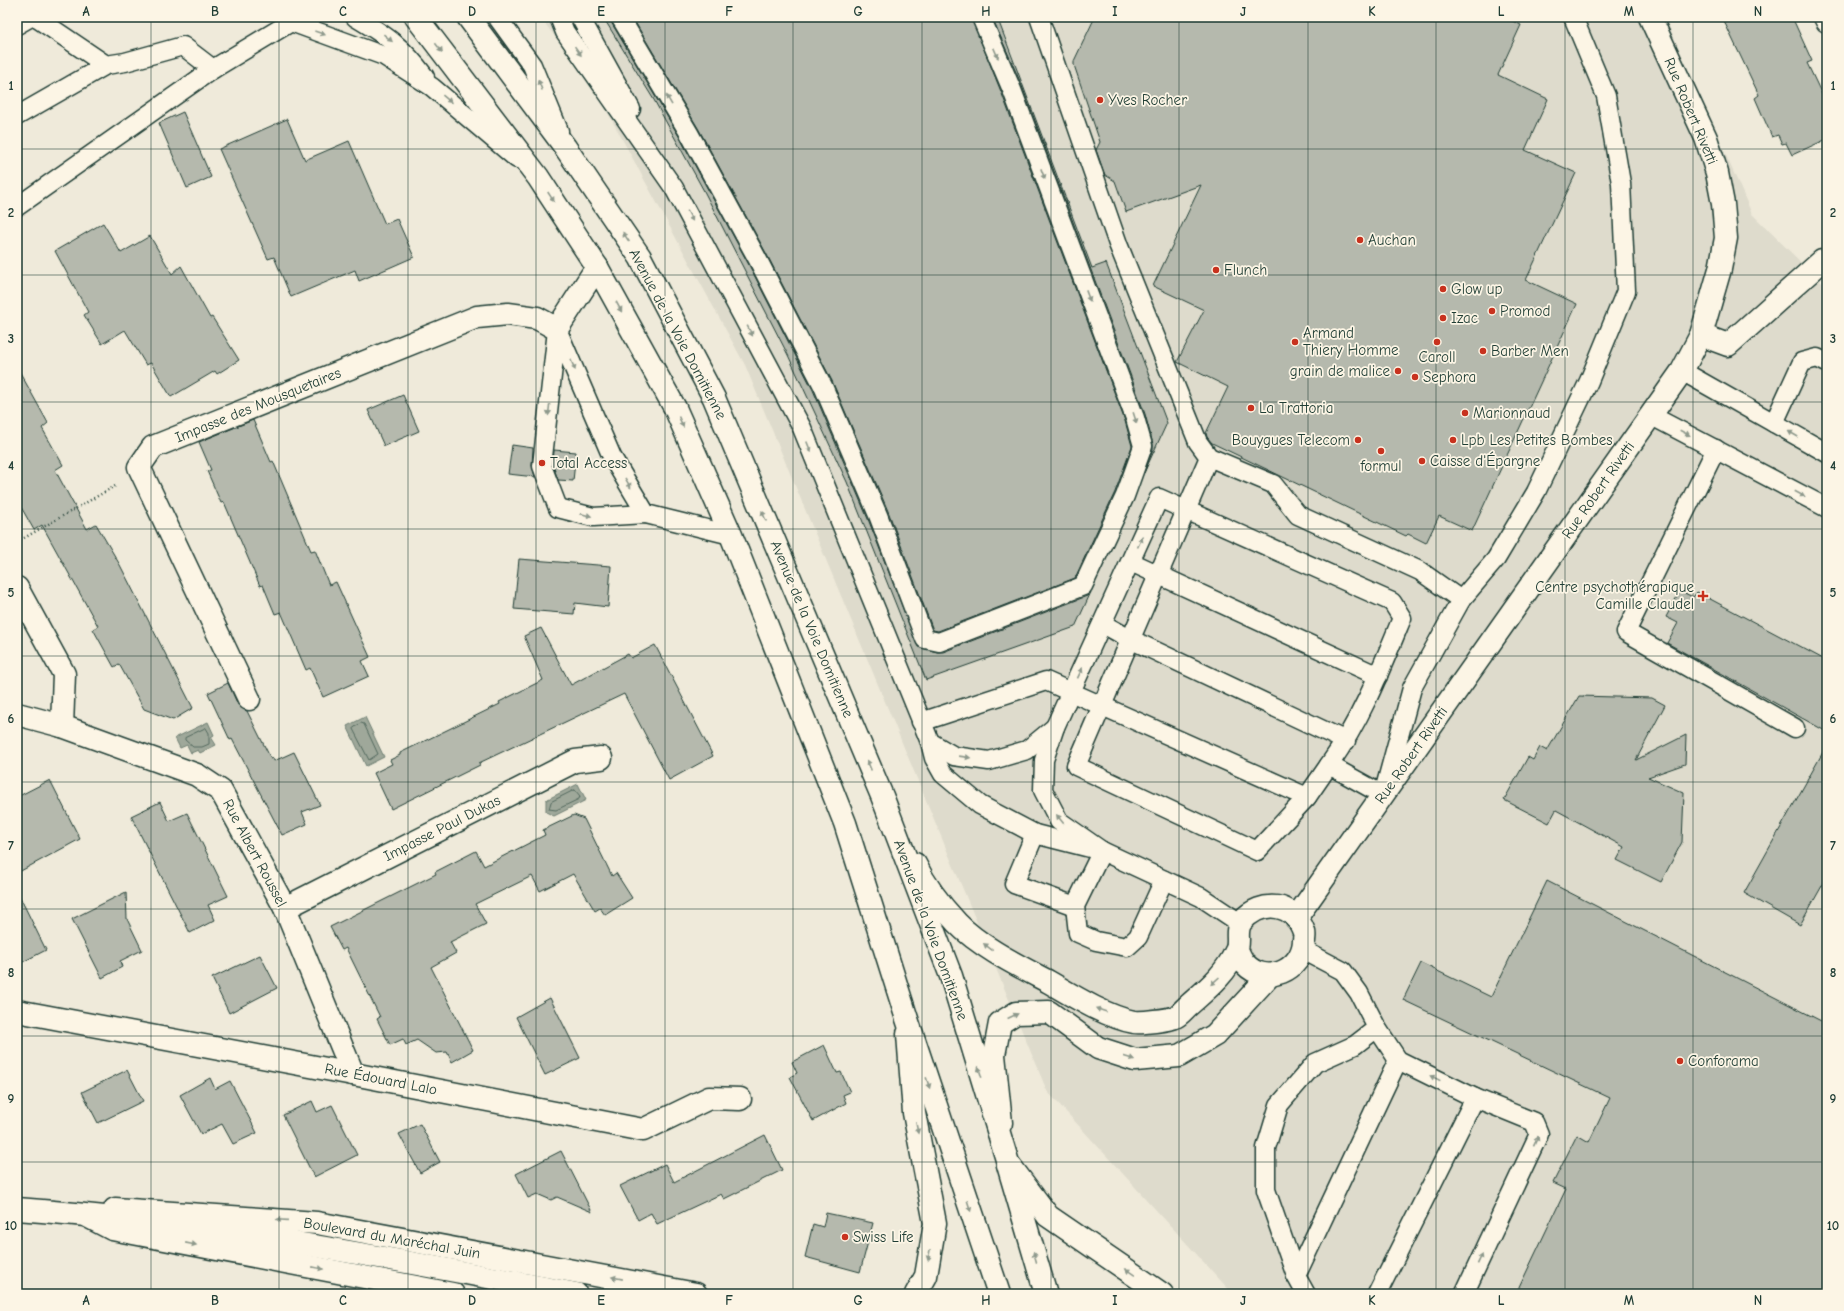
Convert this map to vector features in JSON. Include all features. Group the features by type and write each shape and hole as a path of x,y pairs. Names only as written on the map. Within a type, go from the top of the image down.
{"street":[{"path":"416,17 538,177 597,267 675,408 731,535 845,823 907,1019 999,1294"},
{"name":"Avenue de la Voie Domitienne","path":"468,17 565,147 640,257 714,398 882,796 951,976 1046,1294"},
{"name":"Rue Robert Rivetti","path":"1296,918 1682,371 1701,335 1720,269 1726,238 1723,204 1717,173 1706,138 1650,17"},
{"path":"1701,335 1728,345 1822,261 1827,261"},
{"path":"557,329 597,267"},
{"name":"Impasse des Mousquetaires","path":"140,467 153,447 477,317 508,314 537,318 557,329"},
{"path":"140,467 250,699"},
{"path":"17,588 64,674 62,726"},
{"name":"Rue Albert Roussel","path":"17,714 62,726 197,775 221,791 285,908 353,1074"},
{"name":"Impasse Paul Dukas","path":"285,908 575,761 601,758"},
{"path":"882,796 924,883 957,923 995,952 1096,1008 1135,1022 1175,1017 1221,977 1237,950"},
{"path":"1267,906 1283,908 1296,918 1304,933 1304,950 1299,959 1291,968 1282,973 1270,975 1256,972 1244,963 1237,950 1237,934 1240,923 1252,911 1267,906"},
{"path":"1162,1294 1048,1216 1005,1153 994,1055 1000,1023 1016,1013 1049,1012 1098,1048 1136,1060 1179,1056 1215,1035 1270,975"},
{"name":"Rue Édouard Lalo","path":"17,1011 643,1130 709,1098 740,1099"},
{"path":"907,1019 914,1113 935,1223 926,1276 916,1294"},
{"name":"Boulevard du Maréchal Juin","path":"86,1215 116,1208 317,1223 696,1294"},
{"name":"Boulevard du Maréchal Juin","path":"17,1209 86,1215 297,1242 576,1294"},
{"name":"Boulevard du Maréchal Juin","path":"86,1215 112,1229 453,1294"}],"lane":[{"path":"17,25 31,17"},
{"path":"36,17 106,65"},
{"path":"355,17 385,34 410,57 432,87"},
{"path":"497,17 532,64 565,147"},
{"path":"559,17 565,32 674,188"},
{"path":"580,17 674,188 802,428 930,742 934,758 943,774 980,805 1035,834 1102,851"},
{"path":"620,17 693,140 758,258 820,379 878,515 925,639 939,642 1083,586 1125,496 1143,446 1135,418 1012,90 981,17"},
{"path":"1039,17 1118,244 1198,442 1209,457 1273,484 1298,515 1420,571 1461,600"},
{"path":"1329,765 1383,795 1412,688 1461,600 1496,559 1536,492 1589,381 1626,291 1621,183 1606,96 1573,17"},
{"path":"18,206 213,69 288,19 384,56 432,87 538,177"},
{"path":"17,116 106,65 125,62 183,46 213,69"},
{"path":"557,329 612,457 646,514"},
{"path":"557,329 542,466 558,508 593,517 646,514 731,535"},
{"path":"1774,423 1802,362 1817,358 1827,363"},
{"path":"1682,371 1827,453"},
{"path":"1650,415 1827,508"},
{"path":"1716,449 1626,632 1795,728"},
{"path":"1209,457 1186,510 1158,576 1130,639 1076,766 1257,851 1307,796 1346,741 1378,676 1402,618 1392,602 1186,510 1159,498 1055,727 1044,760 1043,790 1060,821 1102,851 1201,897 1240,923"},
{"path":"1131,562 1158,576 1378,676"},
{"path":"1103,624 1130,639 1346,741"},
{"path":"921,722 1046,681 1103,704 1307,796"},
{"path":"930,742 954,756 989,761 1027,750 1055,727"},
{"path":"1035,834 1014,884 1075,906"},
{"path":"1102,851 1075,906 1078,933 1096,941 1127,947 1138,937 1164,880"},
{"path":"1304,950 1343,971 1360,993 1377,1028 1398,1060 1475,1098 1534,1122 1539,1134 1464,1294"},
{"path":"1306,1294 1296,1276 1266,1190 1266,1148 1279,1105 1314,1063 1355,1046 1377,1028"},
{"path":"1296,1276 1398,1060"},
{"path":"1377,1294 1475,1098"}],"path":[{"path":"17,542 118,484 140,467"}],"shaded area":[{"path":"540,17 1665,17 1752,214 1821,282 1827,286 1827,1294 1233,1294 1047,1091 745,365 596,91"}],"water":[{"path":"365,717 384,757 366,766 347,726"},
{"path":"208,722 214,735 211,737 216,745 200,753 198,750 191,753 187,745 180,748 175,738"},
{"path":"578,784 586,800 554,816 546,812 546,800"}],"building":[{"path":"603,17 610,17 611,22 680,138 748,263 813,390 868,519 918,647 943,652 1087,596 1091,592 1075,627 926,680 847,482 788,355 704,191 654,100"},
{"path":"632,17 971,17 1002,94 1125,421 1132,446 1115,492 1075,578 938,631 933,630 888,511 832,381 766,253 698,128"},
{"path":"992,17 997,17 1092,268 1106,263 1167,423 1144,473 1153,450 1153,444 1145,414 1022,86"},
{"name":"Auchan","path":"1095,17 1504,17 1521,25 1498,75 1548,99 1525,150 1576,173 1526,280 1577,304 1472,531 1439,516 1426,543 1408,534 1406,536 1212,443 1207,437 1206,433 1228,387 1177,362 1204,310 1153,286 1201,185 1126,212 1115,181 1105,175 1096,150 1100,142 1074,65 1074,61"},
{"path":"1722,17 1792,17 1812,61 1807,63 1827,105 1827,139 1792,155 1786,143 1782,144 1778,135 1772,137 1755,98 1759,95"},
{"path":"183,112 211,177 187,188 159,123"},
{"path":"287,119 305,160 349,141 385,224 397,219 414,257 359,281 355,270 291,297 274,257 268,259 219,149"},
{"path":"103,223 121,253 150,236 172,274 181,266 210,318 212,317 239,360 217,374 215,371 171,397 151,363 146,365 125,330 102,344 84,315 88,312 55,251"},
{"path":"17,367 48,423 42,428 63,465 55,470 87,529 96,524 120,565 193,708 173,720 144,709 119,664 114,667 93,629 98,626 42,525 34,530 17,500"},
{"path":"403,395 419,431 384,446 368,410"},
{"path":"253,420 271,462 273,461 311,551 315,550 329,585 336,582 370,657 362,661 369,676 323,697 310,668 306,670 281,612 275,614 263,585 260,586 224,502 221,503 207,471 211,470 199,442"},
{"path":"512,445 533,448 532,465 535,477 508,474"},
{"path":"554,450 576,452 573,481 558,480 553,465"},
{"path":"519,559 611,566 608,607 575,603 574,614 514,609"},
{"path":"1680,591 1693,597 1697,592 1827,661 1827,732 1667,643 1678,623 1666,617"},
{"path":"541,628 571,685 628,654 631,658 655,645 713,756 669,780 624,694 479,763 480,765 391,809 374,773 392,764 390,760 400,755 400,753 500,704 499,702 543,680 524,636"},
{"path":"228,683 238,705 247,711 271,759 273,758 274,761 294,752 320,805 302,812 307,824 282,835 232,739 230,740 208,693"},
{"path":"1579,696 1652,698 1665,705 1636,760 1686,735 1685,764 1648,777 1684,793 1682,842 1661,882 1617,860 1624,847 1556,810 1549,823 1504,800 1528,757 1533,760 1540,747 1547,751"},
{"path":"1827,745 1827,877 1800,925 1744,893"},
{"path":"50,780 80,839 17,873 17,797"},
{"path":"160,802 169,821 187,813 228,896 208,905 215,920 190,933 131,816"},
{"path":"574,815 584,819 612,876 616,873 632,898 605,915 600,908 595,911 573,874 540,891 532,876 475,904 486,924 450,942 456,953 431,967 473,1050 452,1062 447,1052 436,1053 417,1040 406,1045 403,1039 390,1045 377,1019 380,1017 346,948 342,950 330,927 436,874 435,872 476,851 484,866 545,835 543,830"},
{"name":"Conforama","path":"1547,881 1827,1024 1827,1294 1516,1294 1566,1189 1553,1183 1577,1135 1589,1142 1610,1098 1403,1000 1421,963 1491,997"},
{"path":"17,891 46,950 17,965"},
{"path":"126,892 127,919 142,950 120,961 122,967 102,978 72,919"},
{"path":"260,955 277,988 229,1013 212,978"},
{"path":"550,998 580,1058 545,1075 516,1017"},
{"path":"824,1045 837,1073 841,1072 850,1092 843,1095 846,1103 813,1121 790,1077 797,1073 792,1062"},
{"path":"127,1070 143,1101 98,1123 82,1092"},
{"path":"210,1078 215,1089 230,1081 257,1133 233,1144 222,1124 201,1134 180,1095"},
{"path":"312,1101 317,1112 332,1105 357,1155 314,1177 283,1115"},
{"path":"420,1124 440,1162 420,1173 399,1134"},
{"path":"765,1135 782,1170 724,1199 721,1194 657,1224 651,1213 638,1220 620,1186 665,1164 674,1182"},
{"path":"561,1151 592,1212 557,1197 551,1200 537,1194 528,1198 516,1174"},
{"path":"826,1213 873,1223 860,1272 805,1257 813,1224 823,1227"}],"place":[{"name":"Yves Rocher","path":"1100,100"},
{"name":"Auchan","path":"1360,240"},
{"name":"Flunch","path":"1216,270"},
{"name":"Glow up","path":"1443,289"},
{"name":"Promod","path":"1492,311"},
{"name":"Izac","path":"1443,318"},
{"name":"Armand Thiery Homme","path":"1295,342"},
{"name":"Caroll","path":"1437,342"},
{"name":"Barber Men","path":"1483,351"},
{"name":"grain de malice","path":"1398,371"},
{"name":"Sephora","path":"1415,377"},
{"name":"La Trattoria","path":"1251,408"},
{"name":"Marionnaud","path":"1465,413"},
{"name":"Bouygues Telecom","path":"1358,440"},
{"name":"Lpb Les Petites Bombes","path":"1453,440"},
{"name":"formul","path":"1381,451"},
{"name":"Caisse d'Épargne","path":"1422,461"},
{"name":"Total Access","path":"542,463"},
{"name":"Centre psychothérapique Camille Claudel","path":"1703,596"},
{"name":"Conforama","path":"1680,1061"},
{"name":"Swiss Life","path":"845,1237"}]}
